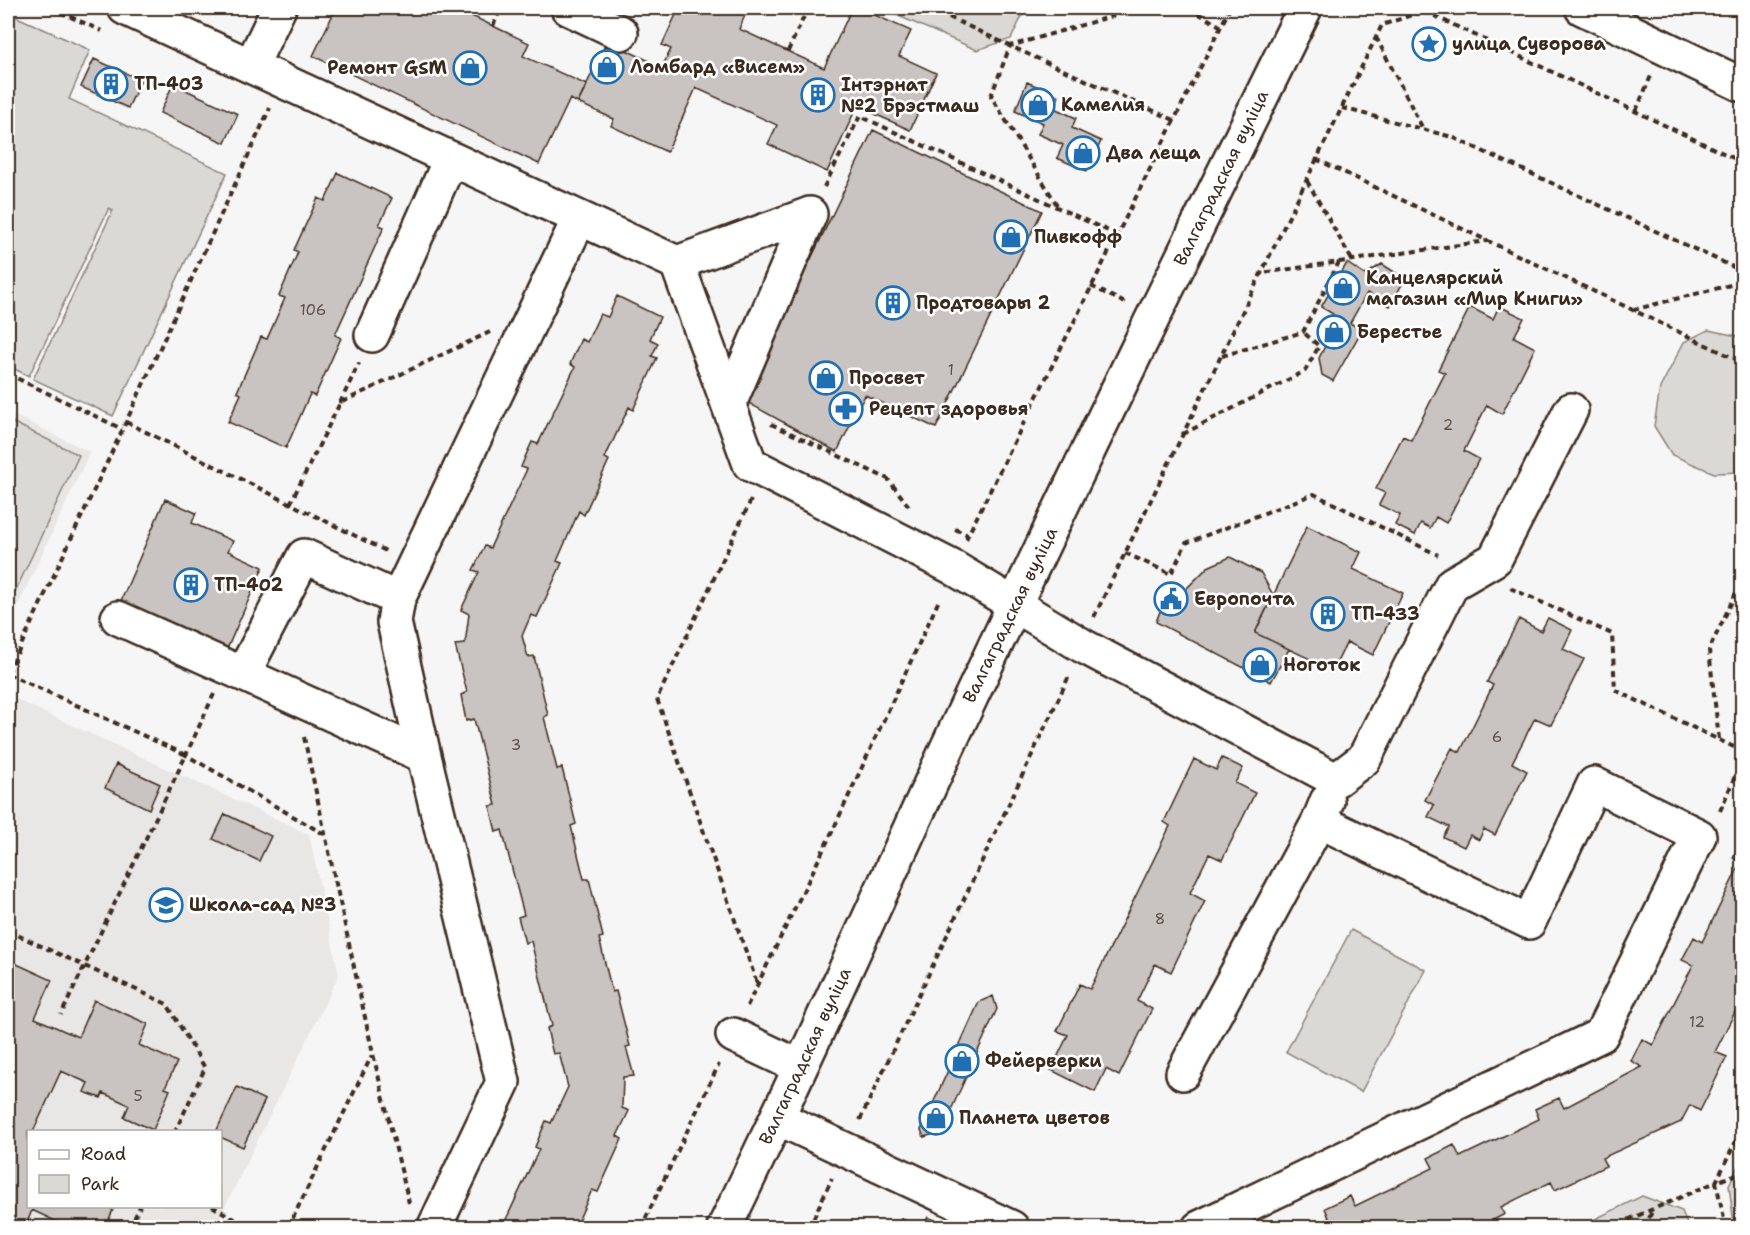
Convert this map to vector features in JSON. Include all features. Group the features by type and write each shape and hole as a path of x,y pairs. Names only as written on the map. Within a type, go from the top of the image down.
{"main road":[{"path":"124,8 677,263 810,214"},
{"path":"265,73 279,8"},
{"path":"568,8 621,33"},
{"name":"Валгаградская вуліца","path":"724,1227 778,1118 894,862 1015,604 1153,316 1305,8"},
{"path":"1582,8 1743,85"},
{"path":"372,335 450,159"},
{"path":"729,404 810,214"},
{"path":"434,1227 503,1082 423,756 394,622 398,599 579,219"},
{"path":"677,263 750,464 952,567 1083,646 1336,780"},
{"path":"1183,1073 1319,821 1336,780 1364,759 1452,584 1495,559 1571,410"},
{"path":"235,670 304,556 398,599"},
{"path":"118,618 423,756"},
{"path":"1199,1227 1601,1035 1699,836 1594,784 1529,922 1319,821"},
{"path":"733,1035 800,1067"},
{"path":"778,1118 1012,1227"}],"path":[{"path":"493,26 501,8"},
{"path":"788,51 808,8"},
{"path":"930,8 1174,120"},
{"path":"1010,46 1140,8"},
{"path":"1189,8 1220,26"},
{"path":"641,1227 757,983 833,830 952,567 1230,8"},
{"path":"1382,26 1424,11 1743,162"},
{"path":"1376,37 1423,129"},
{"path":"1010,46 991,96 1057,205"},
{"path":"265,73 270,107 8,673 186,754 325,834"},
{"path":"1342,108 1452,137 1743,271"},
{"path":"810,214 860,116 1057,205 1117,235"},
{"path":"1316,159 1743,362"},
{"path":"1306,180 1352,260"},
{"path":"1261,273 1487,241"},
{"path":"1221,356 1303,332 1339,262"},
{"path":"1632,310 1743,282"},
{"path":"290,504 340,403 536,309"},
{"path":"1183,434 1305,371 1319,346 1303,332"},
{"path":"8,375 122,429"},
{"path":"729,404 888,479 914,513"},
{"path":"126,422 415,565"},
{"path":"1125,553 1171,574 1186,543 1314,494 1473,571 1612,634 1615,690 1743,751"},
{"path":"754,495 657,699 757,983"},
{"path":"946,526 968,535"},
{"path":"1719,740 1709,650 1743,580"},
{"path":"61,1015 186,754 235,670"},
{"path":"295,698 373,1054 409,1204"},
{"path":"1699,836 1712,830 1743,760"},
{"path":"8,934 13,933 167,1004 204,1068 175,1130"},
{"path":"288,1227 373,1054"},
{"path":"1726,1227 1716,1182 1743,1129"},
{"path":"1609,1227 1743,1172"},
{"path":"130,1227 139,1208"},
{"path":"216,1208 250,1227"},
{"path":"1645,1227 1653,1209"}],"shaded area":[{"path":"8,412 90,452 8,627"},
{"name":"Школа-сад №3","path":"13,698 309,834 339,975 215,1227 8,1228 8,710"}],"green space":[{"path":"880,8 1022,8 1022,16 1011,39 977,50"},
{"path":"8,13 90,50 69,99 227,173 113,416 33,379 113,210 109,208 29,376 8,366"},
{"path":"1708,330 1737,336 1742,346 1742,472 1714,473 1672,455 1654,426 1660,388 1684,342"},
{"path":"8,420 79,455 8,607"},
{"path":"1351,930 1426,970 1361,1092 1286,1052"},
{"path":"1742,1157 1742,1223 1733,1217 1729,1185"},
{"path":"1642,1196 1682,1211 1688,1227 1583,1227 1583,1225"}],"building":[{"path":"336,8 455,8 529,43 523,56 587,85 578,103 570,99 539,164 313,56"},
{"name":"Інтэрнат №2 Брэстмаш","path":"679,8 739,8 747,11 739,29 824,68 852,8 859,8 911,31 899,56 936,73 910,130 857,106 827,172 768,144 777,125 696,88 667,152 611,126 614,119 578,103 607,41 662,67 671,49 662,45"},
{"name":"ТП-403","path":"94,59 141,80 128,108 81,87"},
{"path":"1027,82 1059,96 1054,108 1076,118 1072,128 1101,141 1087,171 1057,158 1063,145 1038,134 1043,123 1015,111"},
{"path":"173,84 238,114 225,143 160,113"},
{"name":"Продтовары 2","path":"873,130 1042,211 936,428 865,395 837,452 743,400"},
{"path":"338,173 392,198 379,225 384,227 335,335 341,338 315,396 310,394 286,448 228,422 241,394 237,392 261,337 267,339 285,298 279,296 298,252 294,250 318,198 325,201"},
{"path":"1347,263 1365,275 1382,264 1405,279 1390,306 1367,293 1350,323 1362,330 1333,381 1322,375 1319,358 1326,344 1318,340 1333,314 1321,307"},
{"path":"617,296 660,317 650,339 658,343 652,356 657,358 633,410 629,407 605,458 609,460 584,515 579,511 557,561 562,563 537,617 531,615 522,636 528,657 534,656 548,715 544,717 557,769 562,768 576,824 571,826 584,879 589,879 603,937 599,938 612,992 616,991 630,1046 626,1047 634,1076 623,1077 622,1108 629,1111 617,1136 622,1139 598,1192 592,1190 575,1228 502,1228 539,1149 535,1147 546,1121 551,1123 568,1087 559,1053 553,1054 547,1028 552,1026 531,941 525,943 518,917 524,915 502,830 496,832 490,806 496,805 474,719 466,721 461,695 467,692 455,645 465,644 469,614 461,610 479,572 473,570 485,546 490,548 527,469 521,467 532,442 538,444 575,367 570,364 581,339 587,342 600,314 608,317"},
{"path":"1499,306 1524,318 1514,337 1535,348 1502,414 1487,405 1464,451 1479,459 1446,523 1436,517 1430,528 1421,523 1415,535 1395,525 1400,515 1379,505 1385,493 1376,489 1403,436 1411,440 1445,373 1438,370 1470,307 1493,319"},
{"name":"ТП-402","path":"165,499 196,513 192,523 233,541 228,551 263,567 227,649 120,603"},
{"name":"ТП-433","path":"1307,526 1361,552 1353,569 1403,593 1373,655 1347,642 1333,670 1255,633"},
{"path":"1230,557 1261,573 1273,595 1255,633 1289,649 1271,682 1156,622 1170,585 1183,592 1208,567"},
{"path":"1548,618 1572,630 1563,649 1584,659 1551,725 1535,718 1512,763 1527,771 1495,835 1484,829 1479,840 1470,835 1464,847 1443,837 1449,827 1428,817 1434,805 1425,800 1452,748 1460,752 1493,685 1487,682 1519,619 1541,631"},
{"path":"1222,758 1243,768 1235,783 1255,793 1222,860 1209,854 1190,893 1205,901 1171,972 1155,964 1137,1001 1152,1009 1119,1076 1106,1069 1095,1092 1051,1070 1068,1035 1057,1031 1080,984 1090,989 1170,826 1164,822 1194,759 1216,770"},
{"path":"116,764 160,784 149,809 105,788"},
{"path":"225,814 271,836 259,861 213,839"},
{"path":"1742,838 1742,1006 1739,1004 1715,1052 1727,1057 1700,1111 1690,1105 1681,1122 1602,1158 1606,1166 1555,1190 1551,1182 1501,1207 1505,1214 1478,1228 1310,1228 1329,1218 1325,1208 1350,1196 1355,1206 1433,1168 1428,1158 1454,1145 1460,1157 1539,1119 1535,1109 1559,1098 1564,1108 1642,1067 1631,1061 1642,1039 1653,1045 1693,965 1682,960 1694,937 1702,942 1741,862 1733,858"},
{"path":"8,960 52,980 35,1018 78,1037 94,1000 148,1024 139,1045 177,1062 165,1088 170,1090 153,1130 124,1117 129,1105 103,1093 101,1098 84,1092 88,1083 61,1071 34,1130 27,1130 27,1208 110,1208 113,1210 105,1228 70,1228 32,1210 25,1228 8,1226 10,1178 8,1177 8,1059 13,1047 8,1045"},
{"path":"993,996 997,1009 941,1132 924,1137 921,1130 979,1002"},
{"path":"237,1087 265,1100 243,1147 222,1138 222,1130 217,1130"},
{"path":"928,1217 949,1227 949,1228 923,1228"},
{"path":"901,1218 919,1228 896,1228"}],"place":[{"name":"улица Суворова","path":"1429,44"},
{"name":"Ломбард «Висем»","path":"607,67"},
{"name":"Ремонт GSM","path":"470,68"},
{"name":"ТП-403","path":"111,84"},
{"name":"Інтэрнат №2 Брэстмаш","path":"818,95"},
{"name":"Камелия","path":"1038,105"},
{"name":"Два леща","path":"1083,153"},
{"name":"Пивкофф","path":"1011,237"},
{"name":"Канцелярский магазин «Мир Книги»","path":"1343,288"},
{"name":"Продтовары 2","path":"893,303"},
{"name":"Берестье","path":"1334,332"},
{"name":"Просвет","path":"826,378"},
{"name":"Рецепт здоровья","path":"846,409"},
{"name":"ТП-402","path":"191,585"},
{"name":"Европочта","path":"1171,599"},
{"name":"ТП-433","path":"1328,614"},
{"name":"Ноготок","path":"1260,665"},
{"name":"Школа-сад №3","path":"166,905"},
{"name":"Фейерверки","path":"962,1061"},
{"name":"Планета цветов","path":"936,1118"}]}
